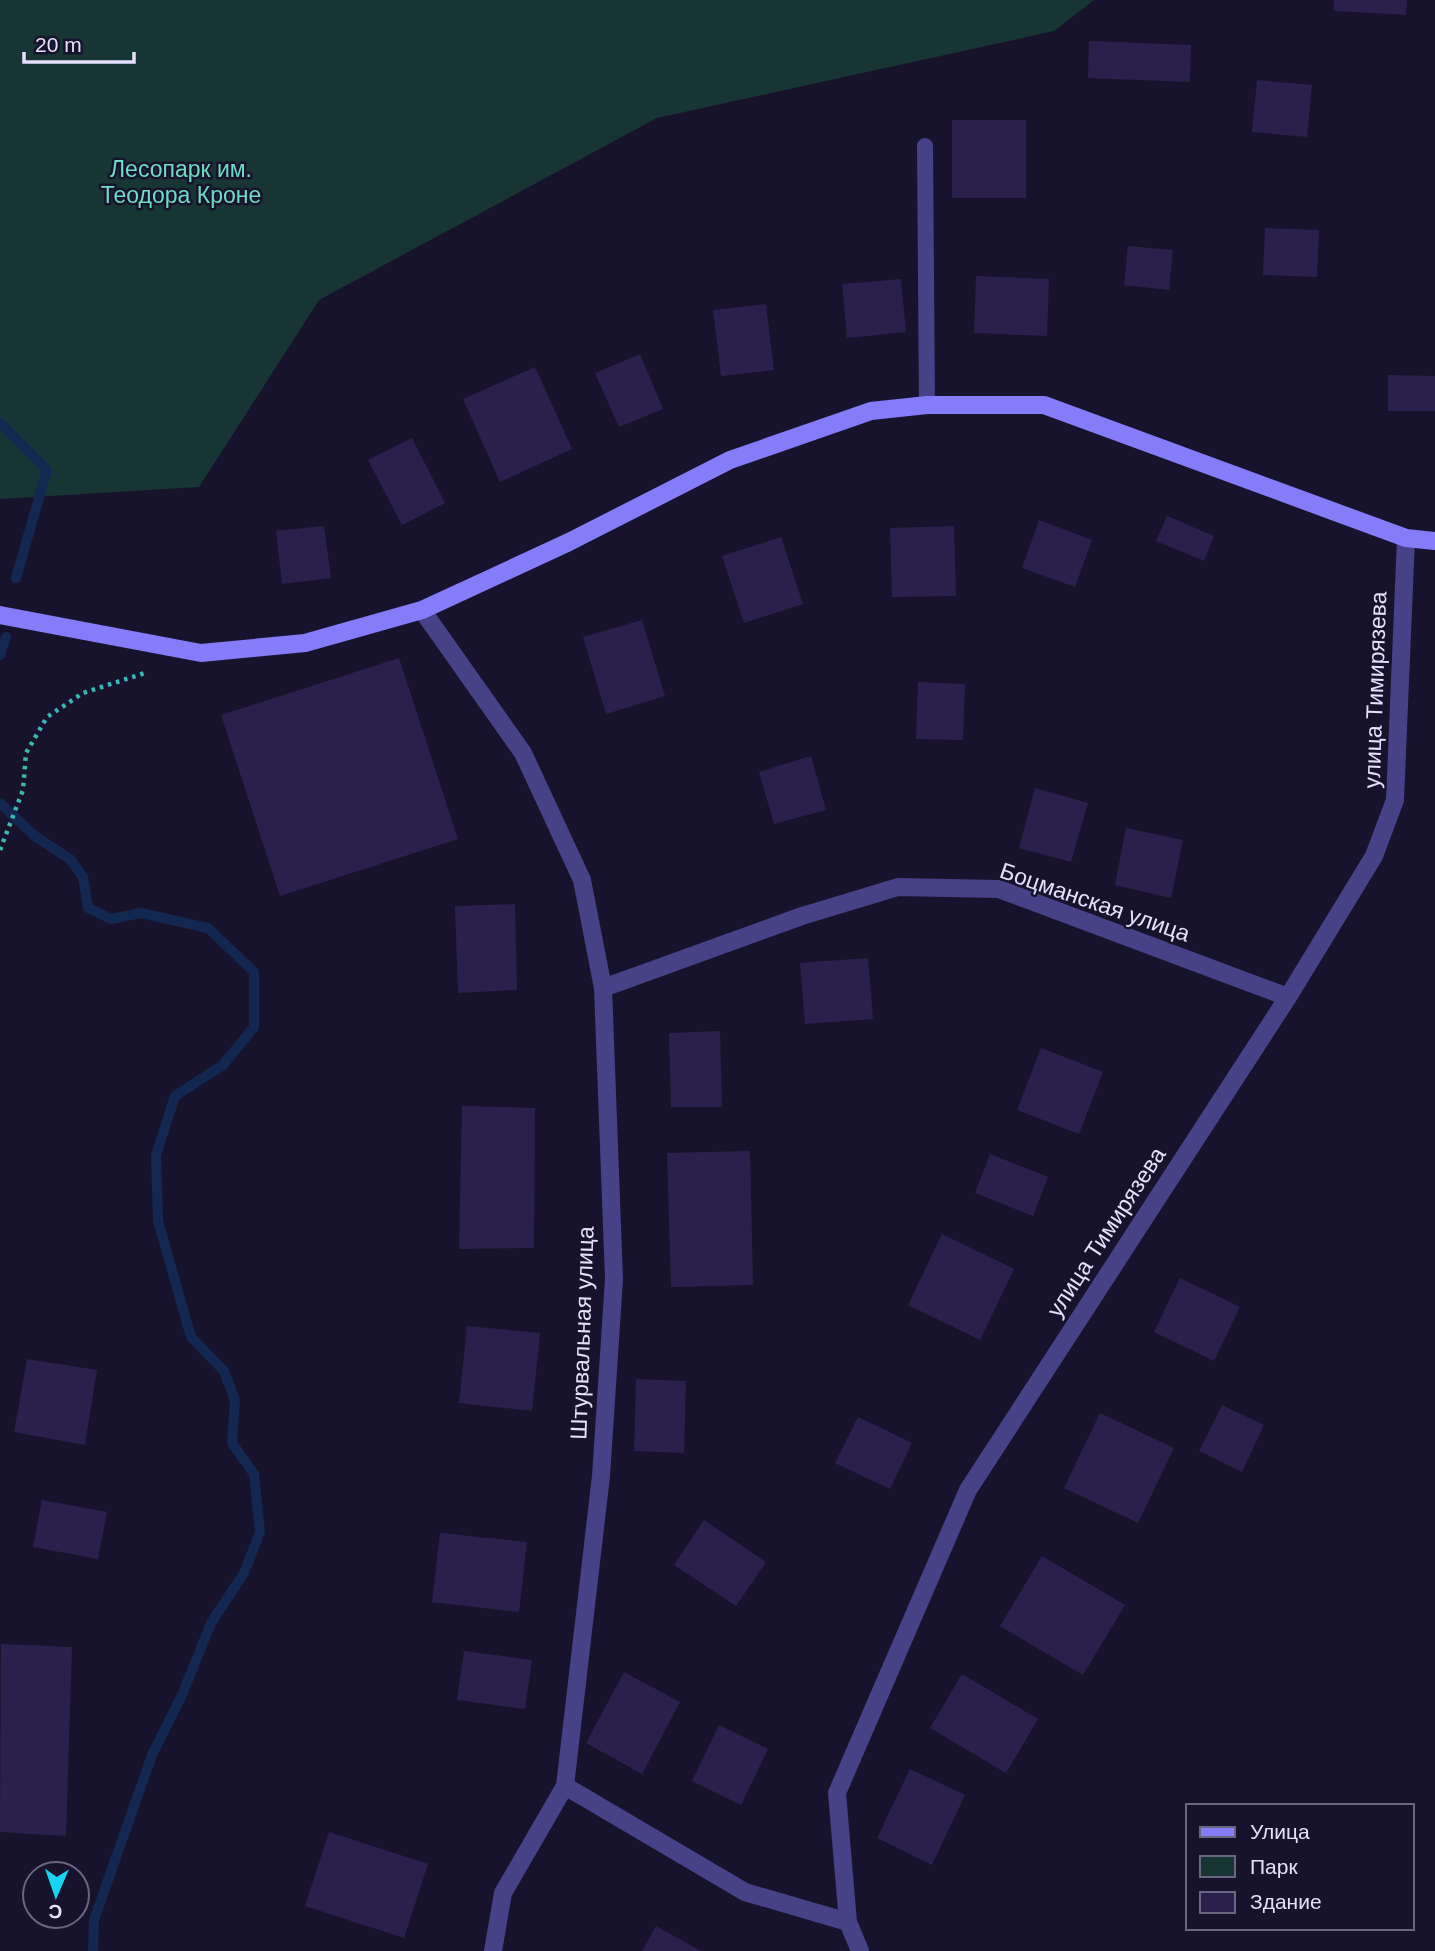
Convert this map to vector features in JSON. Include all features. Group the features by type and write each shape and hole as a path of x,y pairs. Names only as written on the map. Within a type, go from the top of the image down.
{"main road":[{"path":"0,615 201,653 305,643 422,610 569,542 730,460 871,411 927,405 1044,405 1406,538 1435,541"}],"street":[{"name":"улица Тимирязева","path":"860,1951 848,1922 837,1793 968,1490 1288,997 1374,856 1395,800 1406,538"},
{"name":"Штурвальная улица","path":"422,610 523,753 582,880 603,988 614,1279 601,1476 565,1786"},
{"name":"Боцманская улица","path":"603,988 802,916 898,887 999,889 1288,997"},
{"path":"492,1951 503,1893 565,1786 745,1892 848,1922"}],"lane":[{"path":"925,146 927,405"}],"path":[{"path":"0,850 23,790 26,753 47,717 83,694 158,668"}],"green space":[{"name":"Лесопарк им. Теодора Кроне","path":"0,0 1094,0 1054,31 657,118 319,300 199,487 0,499"}],"building":[{"path":"1334,0 1407,0 1406,15 1334,11"},
{"path":"1089,41 1191,45 1190,82 1088,78"},
{"path":"1257,80 1312,85 1307,137 1252,132"},
{"path":"952,120 1026,120 1026,198 952,198"},
{"path":"1265,228 1319,230 1317,277 1263,275"},
{"path":"1128,246 1173,250 1169,290 1124,285"},
{"path":"976,276 1049,279 1047,336 974,333"},
{"path":"901,279 906,332 847,338 842,284"},
{"path":"766,304 774,370 721,376 713,310"},
{"path":"640,354 663,409 619,427 595,373"},
{"path":"535,367 572,449 500,482 463,399"},
{"path":"1388,375 1435,376 1435,411 1388,411"},
{"path":"412,438 445,503 402,525 368,460"},
{"path":"1167,516 1214,536 1204,561 1156,541"},
{"path":"1039,520 1092,540 1075,587 1022,568"},
{"path":"324,526 331,578 282,584 276,531"},
{"path":"954,526 956,596 892,597 890,528"},
{"path":"781,537 803,604 744,623 722,556"},
{"path":"642,620 665,696 606,714 583,637"},
{"path":"399,658 458,839 280,896 221,715"},
{"path":"918,682 965,684 963,740 916,739"},
{"path":"811,756 826,810 774,824 759,772"},
{"path":"1035,788 1088,803 1071,862 1019,848"},
{"path":"1126,828 1183,840 1171,898 1115,885"},
{"path":"515,904 517,990 458,993 455,906"},
{"path":"868,958 873,1019 805,1024 800,963"},
{"path":"720,1031 722,1107 671,1107 669,1033"},
{"path":"1041,1048 1103,1072 1079,1134 1017,1110"},
{"path":"462,1106 535,1108 534,1248 459,1249"},
{"path":"750,1151 753,1285 671,1287 667,1153"},
{"path":"990,1154 1048,1177 1033,1216 975,1193"},
{"path":"942,1234 1014,1269 980,1340 908,1305"},
{"path":"1180,1278 1240,1307 1214,1361 1154,1332"},
{"path":"467,1326 540,1333 532,1411 459,1403"},
{"path":"27,1359 97,1370 85,1445 14,1432"},
{"path":"636,1379 686,1381 684,1453 634,1451"},
{"path":"1222,1405 1264,1425 1242,1472 1199,1451"},
{"path":"1100,1413 1174,1448 1138,1523 1064,1488"},
{"path":"858,1417 912,1443 890,1489 835,1463"},
{"path":"42,1500 107,1512 98,1559 33,1547"},
{"path":"704,1520 766,1562 736,1606 674,1565"},
{"path":"440,1533 527,1542 519,1612 432,1602"},
{"path":"1042,1556 1125,1605 1083,1675 1000,1626"},
{"path":"1,1644 72,1647 66,1836 0,1832"},
{"path":"464,1651 532,1660 525,1709 457,1700"},
{"path":"624,1672 680,1702 642,1774 586,1743"},
{"path":"962,1674 1038,1719 1006,1773 930,1728"},
{"path":"719,1725 768,1749 741,1805 692,1781"},
{"path":"910,1769 965,1795 932,1865 877,1838"},
{"path":"329,1832 428,1864 404,1938 305,1906"},
{"path":"656,1926 701,1951 642,1951"}],"waterway":[{"path":"0,423 47,470 16,578"},
{"path":"0,655 6,637"},
{"path":"0,803 36,837 70,859 83,877 88,908 111,919 141,913 208,928 254,972 254,1027 223,1065 175,1096 156,1155 158,1221 191,1337 224,1371 235,1400 232,1443 254,1474 260,1532 244,1573 211,1623 182,1695 152,1755 94,1920 93,1951"}]}
